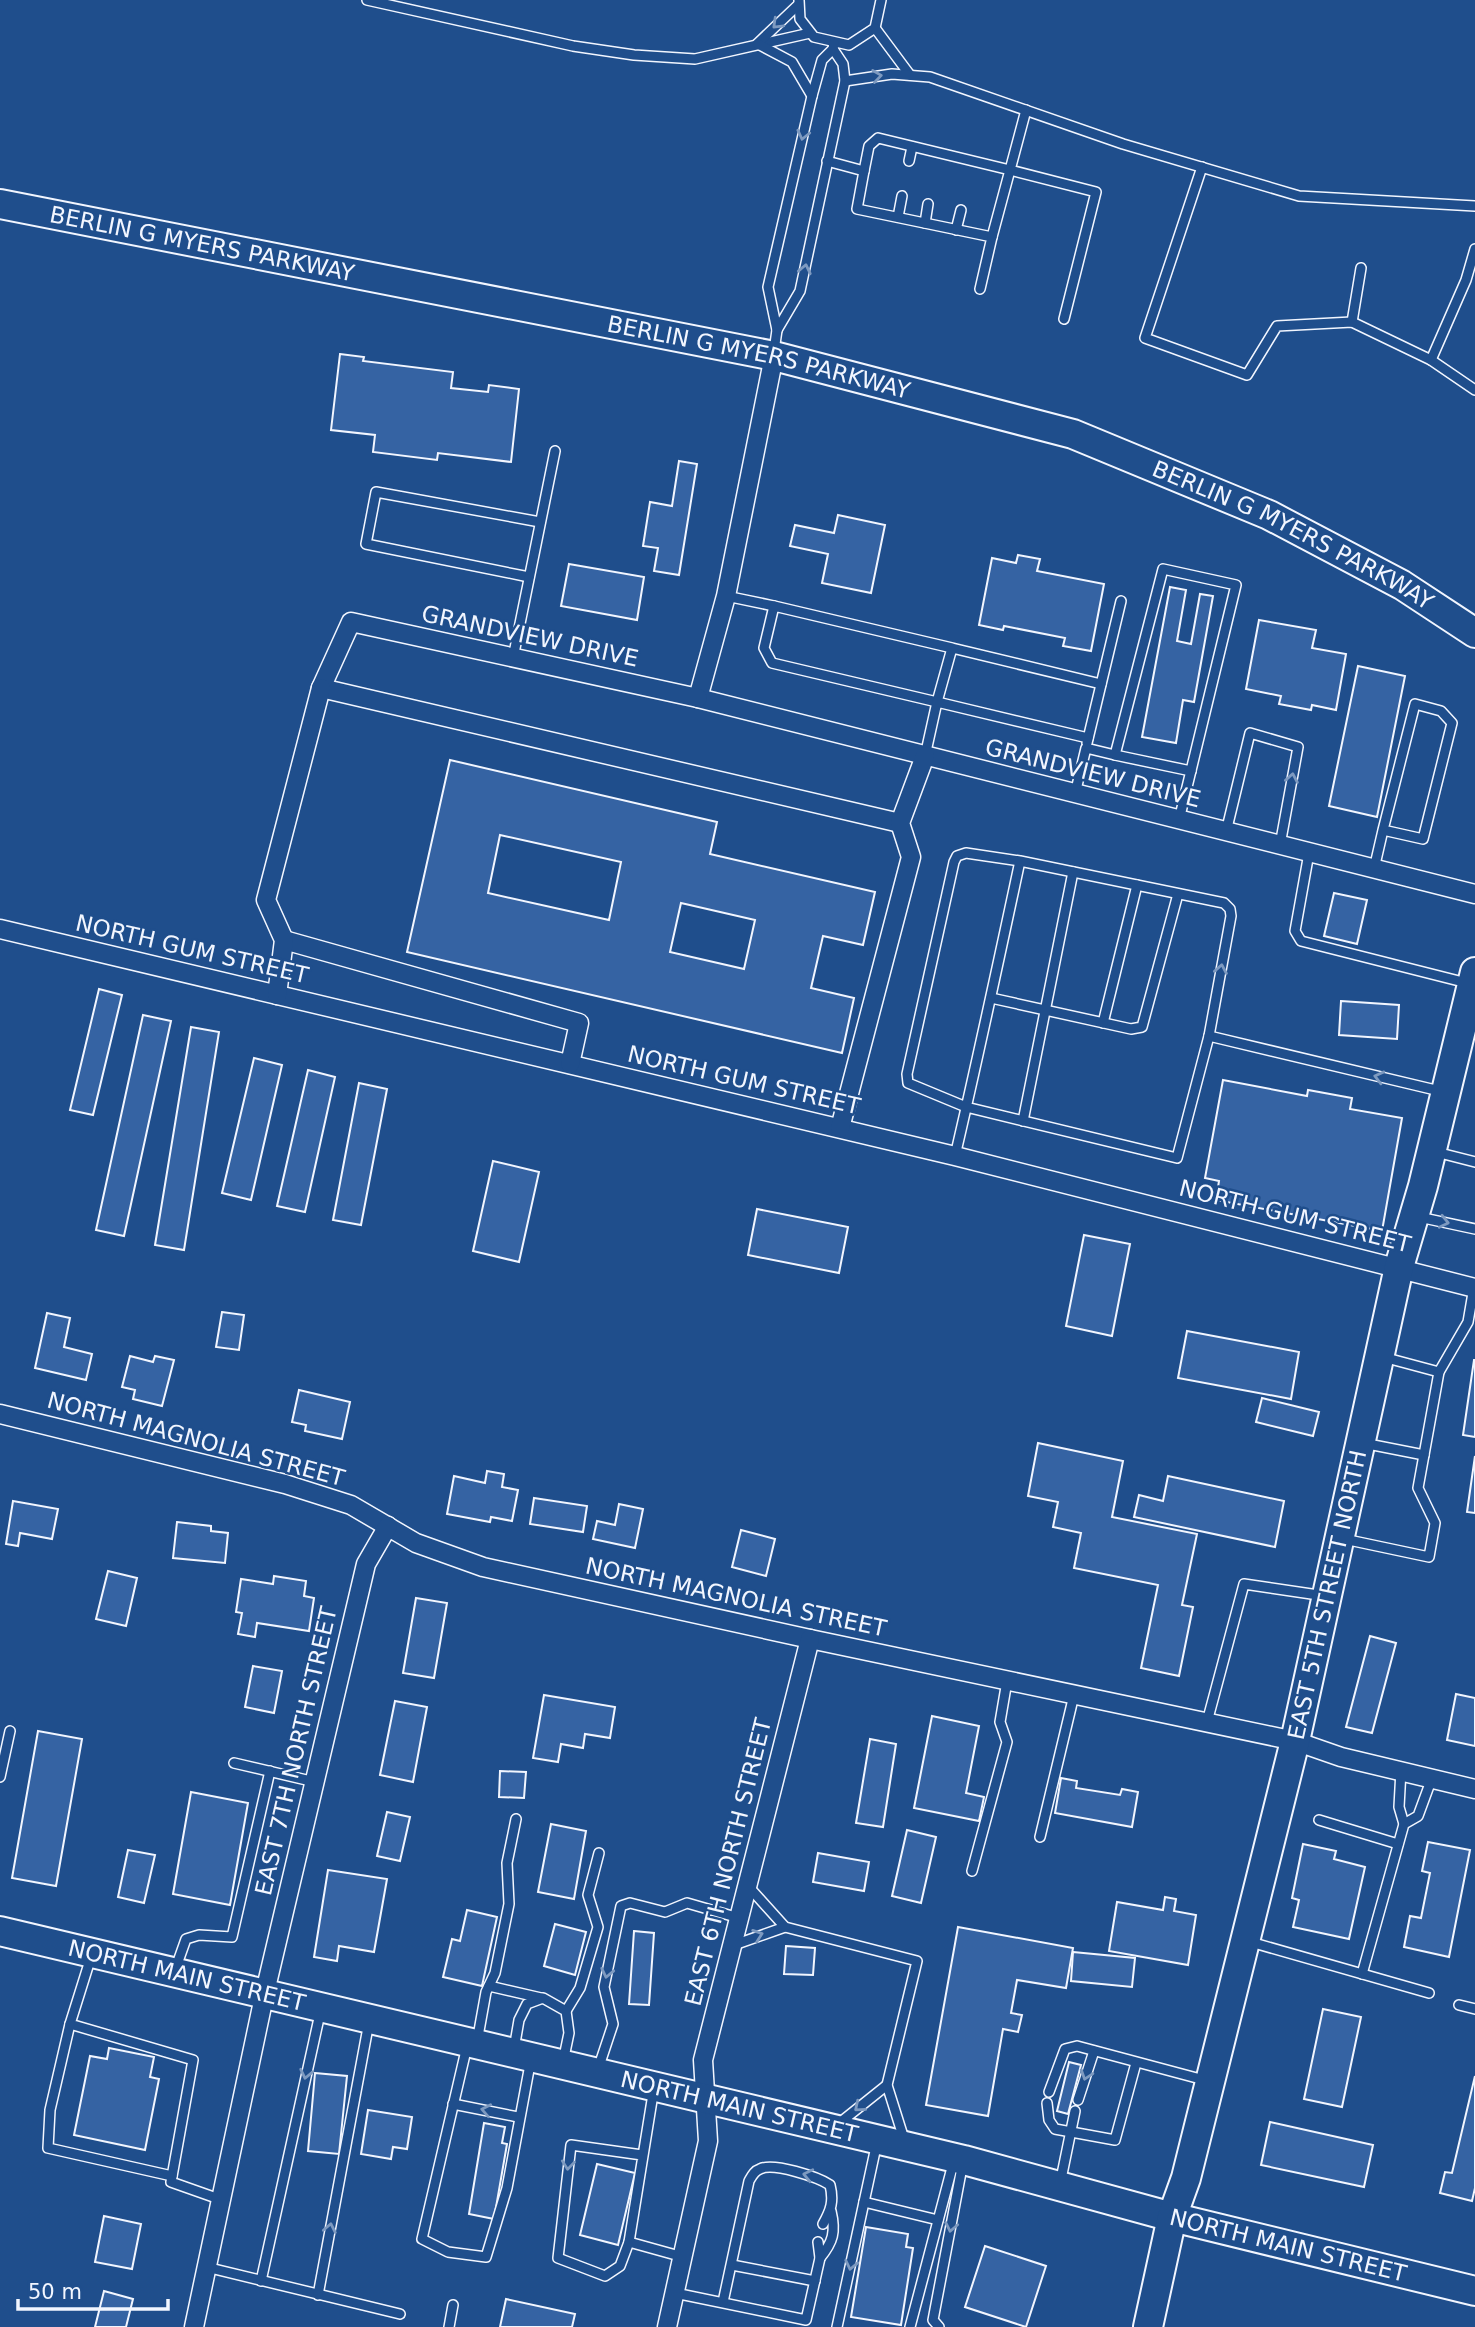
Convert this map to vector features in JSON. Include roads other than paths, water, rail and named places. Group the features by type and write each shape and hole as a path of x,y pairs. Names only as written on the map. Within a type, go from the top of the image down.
{"main road":[{"name":"BERLIN G MYERS PARKWAY","path":"0,204 776,343 915,391 1084,439 1269,516 1402,585 1475,633"},
{"name":"EAST 5TH STREET NORTH","path":"1148,2327 1172,2217 1186,2178 1295,1741 1399,1267 1474,978"},
{"name":"NORTH MAIN STREET","path":"0,1931 907,2147 1172,2217 1475,2291"}],"street":[{"path":"698,698 726,596 776,343"},
{"name":"GRANDVIEW DRIVE","path":"321,688 351,622 698,698 1475,894"},
{"path":"277,995 284,940 266,900 321,688 900,823"},
{"path":"840,1128 911,858 900,823 925,756"},
{"name":"NORTH GUM STREET","path":"0,929 840,1128 1474,1287"},
{"path":"284,940 579,1024 570,1064"},
{"name":"NORTH MAGNOLIA STREET","path":"0,1413 285,1484 352,1505 416,1543 483,1567 1295,1741 1341,1757 1475,1788"},
{"name":"EAST 7TH NORTH STREET","path":"194,2327 265,1992 366,1564 387,1526"},
{"name":"EAST 6TH NORTH STREET","path":"667,2327 708,2141 703,2060 810,1639"}],"lane":[{"path":"367,0 573,46 634,55 695,59 810,33"},
{"path":"776,343 768,286 811,96 822,60 834,46 849,44 875,28 881,0"},
{"path":"757,44 798,2"},
{"path":"776,343 800,291 845,81 843,64 834,46 810,33 800,19 798,2"},
{"path":"875,28 910,75"},
{"path":"757,44 792,62 811,96"},
{"path":"845,81 892,74 930,77 1202,167 1299,196 1475,206"},
{"path":"980,289 1026,110"},
{"path":"992,237 857,209 869,146 878,138 1096,192 1064,319"},
{"path":"909,161 912,147"},
{"path":"936,165 939,153"},
{"path":"827,161 864,171"},
{"path":"971,172 974,161"},
{"path":"1202,167 1145,338 1247,375 1277,326 1352,321 1431,360 1474,387"},
{"path":"898,218 902,196"},
{"path":"925,223 928,204"},
{"path":"956,230 961,210"},
{"path":"1431,360 1466,280 1475,249"},
{"path":"1352,321 1361,268"},
{"path":"513,658 555,451"},
{"path":"529,577 366,544 376,492 541,522"},
{"path":"1115,755 1163,569 1236,585 1179,820"},
{"path":"726,596 1101,684"},
{"path":"1075,794 1121,601"},
{"path":"774,606 764,648 772,663 937,702 1087,743 1115,755 1191,771"},
{"path":"925,756 952,648"},
{"path":"1374,869 1383,830 1415,704 1441,711 1451,723 1423,839 1383,830"},
{"path":"1226,832 1250,733 1298,747 1280,845"},
{"path":"965,853 1020,861 1224,903 1230,909 1209,1036 1177,1158 966,1107 908,1083 907,1074 957,856 965,853"},
{"path":"1309,853 1295,932 1301,941 1474,978"},
{"path":"955,1156 1020,861"},
{"path":"1023,1121 1073,872"},
{"path":"1103,1023 1137,885"},
{"path":"991,999 1131,1029 1145,1023 1178,894"},
{"path":"1209,1036 1446,1093"},
{"path":"1431,1151 1475,1162"},
{"path":"1414,1215 1475,1230"},
{"path":"1339,1538 1429,1557 1435,1523 1418,1488 1423,1455 1439,1372 1468,1322 1474,1287"},
{"path":"1379,1356 1439,1372"},
{"path":"1360,1443 1423,1455"},
{"path":"1207,1722 1244,1584 1327,1596"},
{"path":"972,1871 1006,1742 1000,1721 1007,1681"},
{"path":"1040,1837 1074,1695"},
{"path":"0,1777 10,1731"},
{"path":"234,1763 315,1782"},
{"path":"1362,1974 1404,1824 1399,1807 1401,1770"},
{"path":"174,1971 186,1939 199,1935 232,1937 270,1772"},
{"path":"1404,1824 1418,1816 1432,1778"},
{"path":"516,1819 507,1863 509,1904 495,1973 453,2104 422,2239 448,2252 486,2257 508,2188 519,2117 523,2054 519,2020 527,2004 542,1998"},
{"path":"1320,1821 1398,1844"},
{"path":"563,2064 569,2033 566,2011 580,1988 598,1927 588,1895 599,1853"},
{"path":"748,1886 785,1927 917,1961 887,2085 907,2147"},
{"path":"597,2072 612,2024 604,1987 621,1906 630,1903 665,1912 687,1903 740,1918"},
{"path":"732,1946 785,1927"},
{"path":"1245,1941 1429,1993"},
{"path":"93,1952 70,2024 50,2110 48,2148 172,2176"},
{"path":"489,1986 542,1998 566,2011"},
{"path":"1459,2005 1475,2009"},
{"path":"261,2281 321,2007"},
{"path":"318,2295 370,2018"},
{"path":"70,2024 193,2060 171,2182 222,2200"},
{"path":"1049,2092 1065,2049 1077,2046 1210,2081"},
{"path":"1078,2100 1094,2051"},
{"path":"1047,2103 1049,2120 1055,2129 1115,2140 1136,2063"},
{"path":"832,2129 887,2085"},
{"path":"642,2155 571,2145 558,2258 605,2276 620,2266 629,2242 654,2086"},
{"path":"453,2104 519,2117"},
{"path":"1060,2186 1075,2110"},
{"path":"837,2327 878,2140"},
{"path":"910,2327 938,2220 959,2160"},
{"path":"939,2327 933,2320 959,2160"},
{"path":"723,2302 749,2181 762,2167 819,2178 830,2185 835,2228 832,2243 820,2258"},
{"path":"864,2202 938,2220"},
{"path":"823,2224 831,2211"},
{"path":"629,2242 682,2257"},
{"path":"675,2292 806,2320 820,2258 818,2242"},
{"path":"732,2265 815,2281"},
{"path":"206,2267 400,2314"},
{"path":"449,2327 453,2305"}]}
